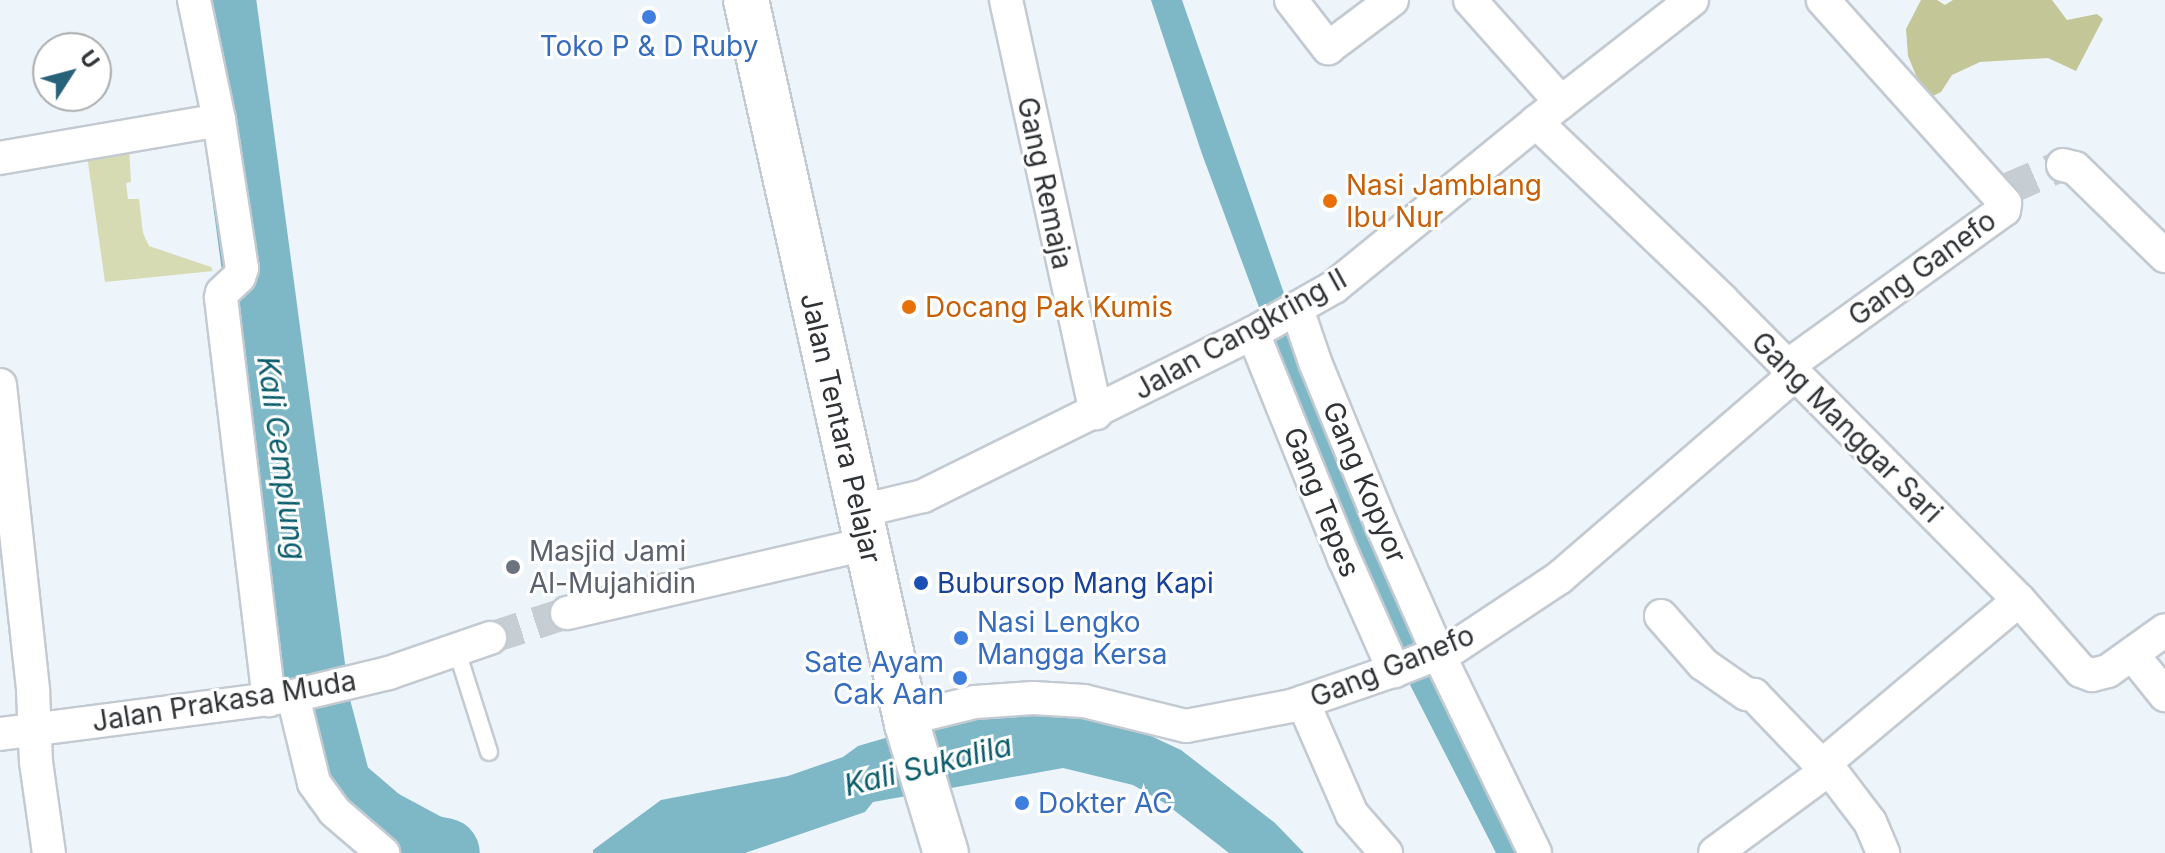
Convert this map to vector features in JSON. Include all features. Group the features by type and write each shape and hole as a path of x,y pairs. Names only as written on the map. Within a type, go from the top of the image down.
{"main road":[{"name":"Jalan Tentara Pelajar","path":"746,0 907,721 930,810 946,853"}],"street":[{"path":"194,0 219,120 242,268 239,277 222,293 221,298 287,696 314,783 334,811 383,853"},
{"name":"Gang Remaja","path":"1006,0 1096,413"},
{"path":"1291,0 1328,48 1392,0"},
{"path":"1470,0 1561,102"},
{"name":"Jalan Cangkring II","path":"864,527 1096,413 1258,330 1334,287 1692,0"},
{"name":"Gang Ganefo","path":"907,721 975,702 1033,698 1084,701 1186,726 1303,702 1416,662 1474,636 1559,578 1790,371 1918,269 2004,210 2001,191 1823,0"},
{"path":"0,158 219,120"},
{"name":"Gang Manggar Sari","path":"1536,122 2019,600 2081,671 2092,675 2108,671 2165,630"},
{"path":"2063,165 2075,168 2165,256"},
{"name":"Gang Kopyor","path":"1295,310 1370,503 1416,662"},
{"name":"Gang Tepes","path":"1258,330 1332,518 1416,662"},
{"path":"0,385 49,853"},
{"path":"1332,518 1370,503"},
{"path":"567,613 864,527"},
{"path":"1715,853 1818,777 1824,765 2019,600"},
{"path":"1661,616 1703,664 1746,694 1754,695 1824,765 1870,822 1883,853"},
{"name":"Jalan Prakasa Muda","path":"0,734 287,696 354,683 490,638"},
{"path":"2132,654 2165,695"},
{"path":"1416,662 1535,853"},
{"path":"1303,702 1352,814 1386,853"}],"lane":[{"path":"456,648 489,752"}],"green space":[{"path":"1921,0 1937,0 1945,5 1953,0 2052,0 2067,20 2097,14 2103,19 2076,71 2048,58 1980,62 1952,75 1941,92 1933,96 1920,85 1908,56 1906,29"},
{"path":"213,124 219,155 206,156 204,140 129,147 131,182 126,183 128,199 139,199 143,233 149,246 211,267 213,271 105,282 86,148"}],"water":[{"path":"1151,0 1182,0 1296,328 1523,853 1496,853 1407,679 1329,492 1257,302 1202,154"},
{"name":"Kali Sukalila","path":"1045,712 1087,714 1123,723 1181,750 1275,823 1304,853 1229,853 1166,804 1133,785 1063,768 873,802 865,812 745,853 593,853 661,800 788,776 843,757 858,746 954,718"}],"waterway":[{"name":"Kali Cemplung","path":"221,0 315,704 337,787 379,823 429,850 445,853"}],"tunnel":[{"path":"2005,190 2063,165"},
{"path":"490,638 567,613"}],"place":[{"name":"Toko P & D Ruby","path":"649,17"},
{"name":"Nasi Jamblang Ibu Nur","path":"1330,201"},
{"name":"Docang Pak Kumis","path":"909,307"},
{"name":"Masjid Jami Al-Mujahidin","path":"513,567"},
{"name":"Bubursop Mang Kapi","path":"921,583"},
{"name":"Nasi Lengko Mangga Kersa","path":"961,638"},
{"name":"Sate Ayam Cak Aan","path":"960,678"},
{"name":"Dokter AC","path":"1022,803"}]}
